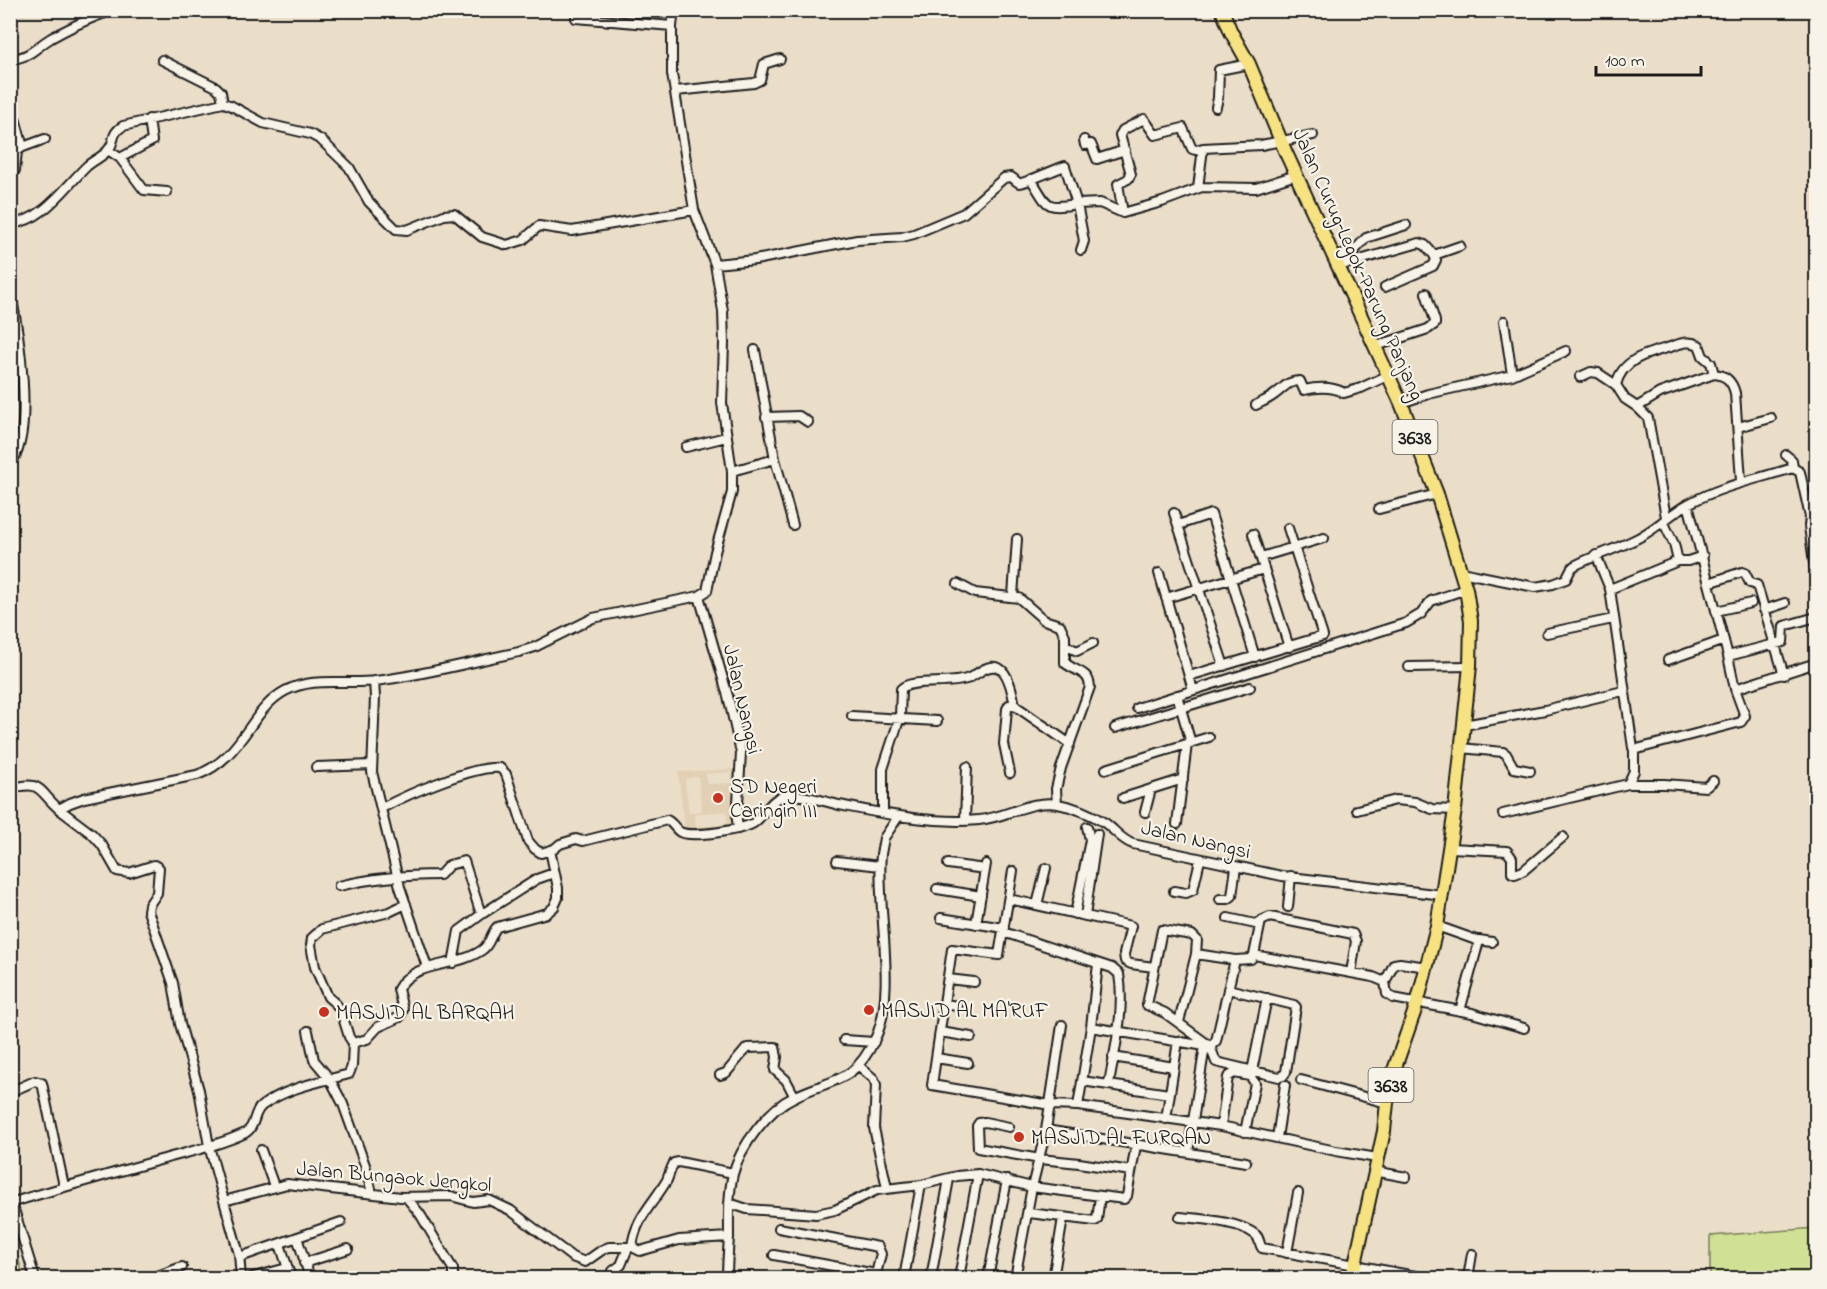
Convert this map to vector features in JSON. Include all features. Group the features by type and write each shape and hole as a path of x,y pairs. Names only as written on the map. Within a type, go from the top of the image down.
{"main road":[{"name":"Jalan Curug–Legok–Parung Panjang","path":"1222,10 1249,64 1296,175 1401,403 1437,494 1466,589 1471,621 1470,666 1464,725 1451,848 1443,896 1417,1004 1387,1103 1384,1131 1354,1272"}],"street":[{"path":"10,60 32,54 49,39 93,17 115,10"},
{"path":"59,809 70,802 84,798 186,778 208,771 227,756 273,700 288,690 313,681 374,681 519,652 535,647 593,618 699,596 708,591 715,552 732,492 732,471 721,390 724,343 723,311 715,264 694,210 672,74 674,10"},
{"path":"576,18 672,26"},
{"path":"676,91 754,83 760,80 764,64 780,59"},
{"path":"162,60 216,87 221,92 223,103"},
{"path":"1216,107 1219,70 1249,64"},
{"path":"10,224 27,220 46,208 85,168 108,150 114,133 119,128 223,103 263,123 310,134 321,140 349,166 369,202 400,231 444,215 454,214 482,237 513,244 523,240 539,226 572,231 694,210"},
{"path":"10,114 15,118 23,147"},
{"path":"120,158 152,141 150,119"},
{"path":"1123,213 1118,184 1128,179 1131,174 1120,133 1144,119 1155,135 1183,128 1192,149 1196,150 1261,146 1313,135"},
{"path":"10,172 16,166 17,152 23,147 45,139"},
{"path":"1084,140 1086,145 1091,144 1097,159 1125,150"},
{"path":"1198,188 1203,148"},
{"path":"108,150 120,158 144,190 167,192"},
{"path":"715,264 755,260 856,240 908,236 964,213 1004,177 1011,177 1019,183 1065,166 1077,204 1084,241 1081,250"},
{"path":"1031,178 1050,206 1056,208 1094,202 1104,203 1123,213 1162,202 1198,188 1256,188 1296,175"},
{"path":"1337,262 1356,249 1366,237 1406,225"},
{"path":"1337,262 1419,243 1425,245 1434,255 1436,260 1433,266 1385,287"},
{"path":"1434,255 1460,246"},
{"path":"10,290 17,321 19,356 24,384 19,449 10,464"},
{"path":"1376,346 1428,329 1435,324 1426,293"},
{"path":"1504,321 1512,375"},
{"path":"1616,385 1621,372 1638,357 1688,342 1699,345 1702,356 1711,363 1714,374"},
{"path":"755,350 775,459 793,525"},
{"path":"1401,403 1428,394 1512,375 1566,351"},
{"path":"1580,377 1594,372 1616,385 1625,399 1648,418 1665,519 1678,561"},
{"path":"1637,407 1660,393 1714,374 1720,374 1730,380 1733,386 1738,428 1741,482"},
{"path":"1257,405 1271,398 1285,385 1292,382 1301,382 1304,390 1329,388 1338,389 1344,393 1389,375"},
{"path":"766,417 799,416 808,422"},
{"path":"1738,428 1771,418"},
{"path":"686,447 726,437"},
{"path":"1786,455 1792,460 1793,468"},
{"path":"732,471 775,459"},
{"path":"1461,572 1542,587 1566,579 1570,569 1596,555 1639,538 1688,504 1741,482 1793,468 1800,472 1810,517 1809,526 1816,578"},
{"path":"1379,509 1437,494"},
{"path":"1634,749 1743,721 1744,716 1735,689 1688,504"},
{"path":"1174,513 1224,666"},
{"path":"1178,525 1210,514 1255,657"},
{"path":"1189,676 1323,636 1288,528"},
{"path":"1253,534 1289,647"},
{"path":"1261,557 1324,538"},
{"path":"1013,596 1017,539"},
{"path":"1596,555 1610,589 1623,691 1634,749 1634,771 1628,784"},
{"path":"1610,589 1678,561 1688,561 1703,556"},
{"path":"1166,598 1264,569"},
{"path":"1159,573 1193,690"},
{"path":"1709,583 1738,573 1746,573 1750,583 1758,587 1784,675"},
{"path":"958,584 975,593 1019,598 1044,620 1062,627 1065,663 1087,675 1089,683 1057,783 1057,804"},
{"path":"1137,708 1406,623 1420,614 1431,601 1466,589"},
{"name":"Jalan Nangsi","path":"699,596 729,696 741,753 738,829 752,825 770,803 790,795 883,812 898,817 965,820 980,820 998,816 1038,803 1057,804 1098,819 1126,842 1200,860 1291,876 1443,896"},
{"path":"1716,611 1751,603"},
{"path":"1764,610 1785,603"},
{"path":"1728,656 1783,642 1785,639 1784,626 1816,616"},
{"path":"1547,633 1613,620"},
{"path":"1668,660 1724,640"},
{"path":"1065,645 1077,651 1093,643"},
{"path":"1735,689 1816,663"},
{"path":"1408,668 1437,665 1470,666"},
{"path":"883,812 883,769 900,717 901,689 906,684 956,681 969,678 991,667 998,667 1004,672 1014,706"},
{"path":"374,681 372,772 397,876 427,967"},
{"path":"1115,729 1250,687"},
{"path":"1464,725 1545,710 1623,691"},
{"path":"1177,695 1189,743 1177,824"},
{"path":"1010,773 1004,744 1006,709 1009,705 1014,706 1070,744"},
{"path":"852,716 938,721"},
{"path":"1106,769 1209,737"},
{"path":"1461,748 1503,752 1514,768 1530,771"},
{"path":"316,767 372,765"},
{"path":"965,820 967,767"},
{"path":"382,808 404,796 479,770 500,768 506,774 529,844 541,853 576,839 583,841 667,820 679,831 688,834 738,829"},
{"path":"1123,798 1183,779"},
{"path":"1503,814 1628,784 1706,787 1713,781"},
{"path":"10,789 25,784 36,786 59,809 92,834 102,845 117,871 129,873 154,866 159,868 157,893 148,905 148,911 172,983 180,1024 199,1090 209,1146 239,1254 241,1278"},
{"path":"1145,812 1151,789"},
{"path":"1357,810 1396,800 1415,802 1432,809 1455,810"},
{"path":"727,1278 729,1203 733,1173 741,1155 774,1109 795,1097 853,1072 859,1066 879,1031 885,998 880,867 884,838 898,817"},
{"path":"1080,915 1090,840 1087,827"},
{"path":"1080,915 1097,834"},
{"path":"1451,848 1507,850 1512,858 1512,873 1515,874 1523,871 1563,837"},
{"path":"353,1043 368,1039 378,1027 400,1017 403,1010 399,986 410,976 427,967 453,963 482,951 497,927 547,913 554,907 558,898 558,888 550,850"},
{"path":"1174,891 1186,893 1193,890 1200,860"},
{"path":"339,886 397,876 440,875 449,865 464,861 482,914"},
{"path":"837,861 880,867"},
{"path":"948,864 986,866 976,924"},
{"path":"1220,898 1228,899 1232,896 1236,867"},
{"path":"1037,905 1046,868"},
{"path":"1013,871 999,955 952,948 932,1085 1050,1105 1078,1106 1221,1126 1328,1150 1377,1158"},
{"path":"453,963 459,931 537,879 554,873"},
{"path":"1288,908 1291,876"},
{"path":"938,889 981,896"},
{"path":"1009,898 1131,926 1124,954 1125,961 1154,968"},
{"path":"35,1278 11,1203 209,1146 248,1131 253,1124 256,1112 263,1104 286,1092 351,1072 353,1043 341,1011 328,997 315,967 312,939 322,929 389,912 406,904"},
{"path":"1196,954 1249,960 1254,955 1260,925 1263,919 1270,917 1353,934 1356,941 1351,973"},
{"path":"941,918 1004,930 1112,968 1119,974 1121,989 1118,1031 1109,1084"},
{"path":"1228,918 1260,925"},
{"path":"1437,926 1492,942"},
{"path":"1179,1022 1196,954 1197,940 1194,936 1162,930 1147,1005 1179,1022 1207,1046 1216,1062 1278,1077 1283,1076 1286,1072 1296,1007 1292,1003 1228,989"},
{"path":"1460,1011 1479,940"},
{"path":"1254,955 1373,977 1385,982"},
{"path":"1091,1028 1207,1046 1216,1041 1235,960"},
{"path":"1078,1106 1091,1028 1098,964"},
{"path":"1427,967 1394,964 1385,982 1387,994 1390,997 1417,1004 1460,1011 1524,1028"},
{"path":"948,979 974,982"},
{"path":"1252,1071 1267,998"},
{"path":"944,1004 957,1006"},
{"path":"1015,1278 1029,1213 1032,1187 1046,1130 1062,1025"},
{"path":"308,1031 314,1060 330,1079 343,1104 365,1165 372,1193"},
{"path":"940,1032 971,1037"},
{"path":"844,1040 874,1041"},
{"path":"1166,1119 1178,1041"},
{"path":"1188,1152 1207,1046"},
{"path":"720,1075 726,1073 747,1048 775,1047 776,1070 786,1080 795,1097"},
{"path":"1113,1057 1174,1067"},
{"path":"936,1058 968,1063"},
{"path":"859,1066 874,1079 876,1085 874,1128 887,1188"},
{"path":"1221,1126 1228,1077 1234,1073 1250,1077 1255,1083 1245,1132"},
{"path":"1301,1080 1387,1103"},
{"path":"1082,1081 1169,1094"},
{"path":"10,1092 35,1082 42,1083 64,1186"},
{"path":"1277,1138 1285,1085"},
{"path":"1009,1127 979,1123 977,1126 978,1148 1131,1171"},
{"path":"1046,1130 1246,1162"},
{"path":"729,1203 747,1209 816,1214 835,1210 864,1195 887,1188 921,1185 978,1174 1032,1187 1122,1200 1126,1198 1136,1145"},
{"path":"261,1150 274,1186"},
{"path":"611,1278 614,1271 621,1265 642,1217 667,1179 674,1163 680,1162 733,1173"},
{"path":"1374,1171 1406,1177"},
{"path":"959,1278 978,1174"},
{"path":"931,1278 953,1178"},
{"path":"988,1278 1007,1180"},
{"name":"Jalan Bungaok Jengkol","path":"224,1201 287,1184 406,1197 447,1196 472,1202 489,1200 510,1210 579,1261 585,1262 609,1247 630,1247 640,1251 679,1240 729,1237"},
{"path":"904,1278 921,1185"},
{"path":"1287,1253 1298,1193"},
{"path":"1029,1213 1096,1221 1100,1196"},
{"path":"406,1197 420,1214 453,1269 453,1278"},
{"path":"1180,1216 1216,1221 1243,1228 1258,1238 1262,1248 1329,1259 1354,1272 1426,1278"},
{"path":"1054,1273 1063,1218"},
{"path":"243,1256 341,1222"},
{"path":"774,1255 876,1276 881,1254 878,1247 779,1228"},
{"path":"297,1237 310,1278"},
{"path":"280,1244 291,1278"},
{"path":"304,1263 348,1249"},
{"path":"1468,1278 1472,1254"},
{"path":"152,1278 182,1268"},
{"path":"250,1278 287,1268"}],"shaded area":[{"name":"SD Negeri Caringin III","path":"735,769 737,785 731,826 685,832 678,772","holes":["731,772 732,783 707,784 706,774","698,777 702,811 689,813 685,779","726,811 728,824 696,827 695,814"]}],"green space":[{"path":"1816,1228 1816,1278 1710,1278 1710,1236"},
{"path":"11,1234 24,1278 11,1278"}],"place":[{"name":"SD Negeri Caringin III","path":"718,798"},
{"name":"MASJID AL MA'RUF","path":"869,1010"},
{"name":"MASJID AL BARQAH","path":"324,1012"},
{"name":"MASJID AL FURQAN","path":"1019,1137"}]}
